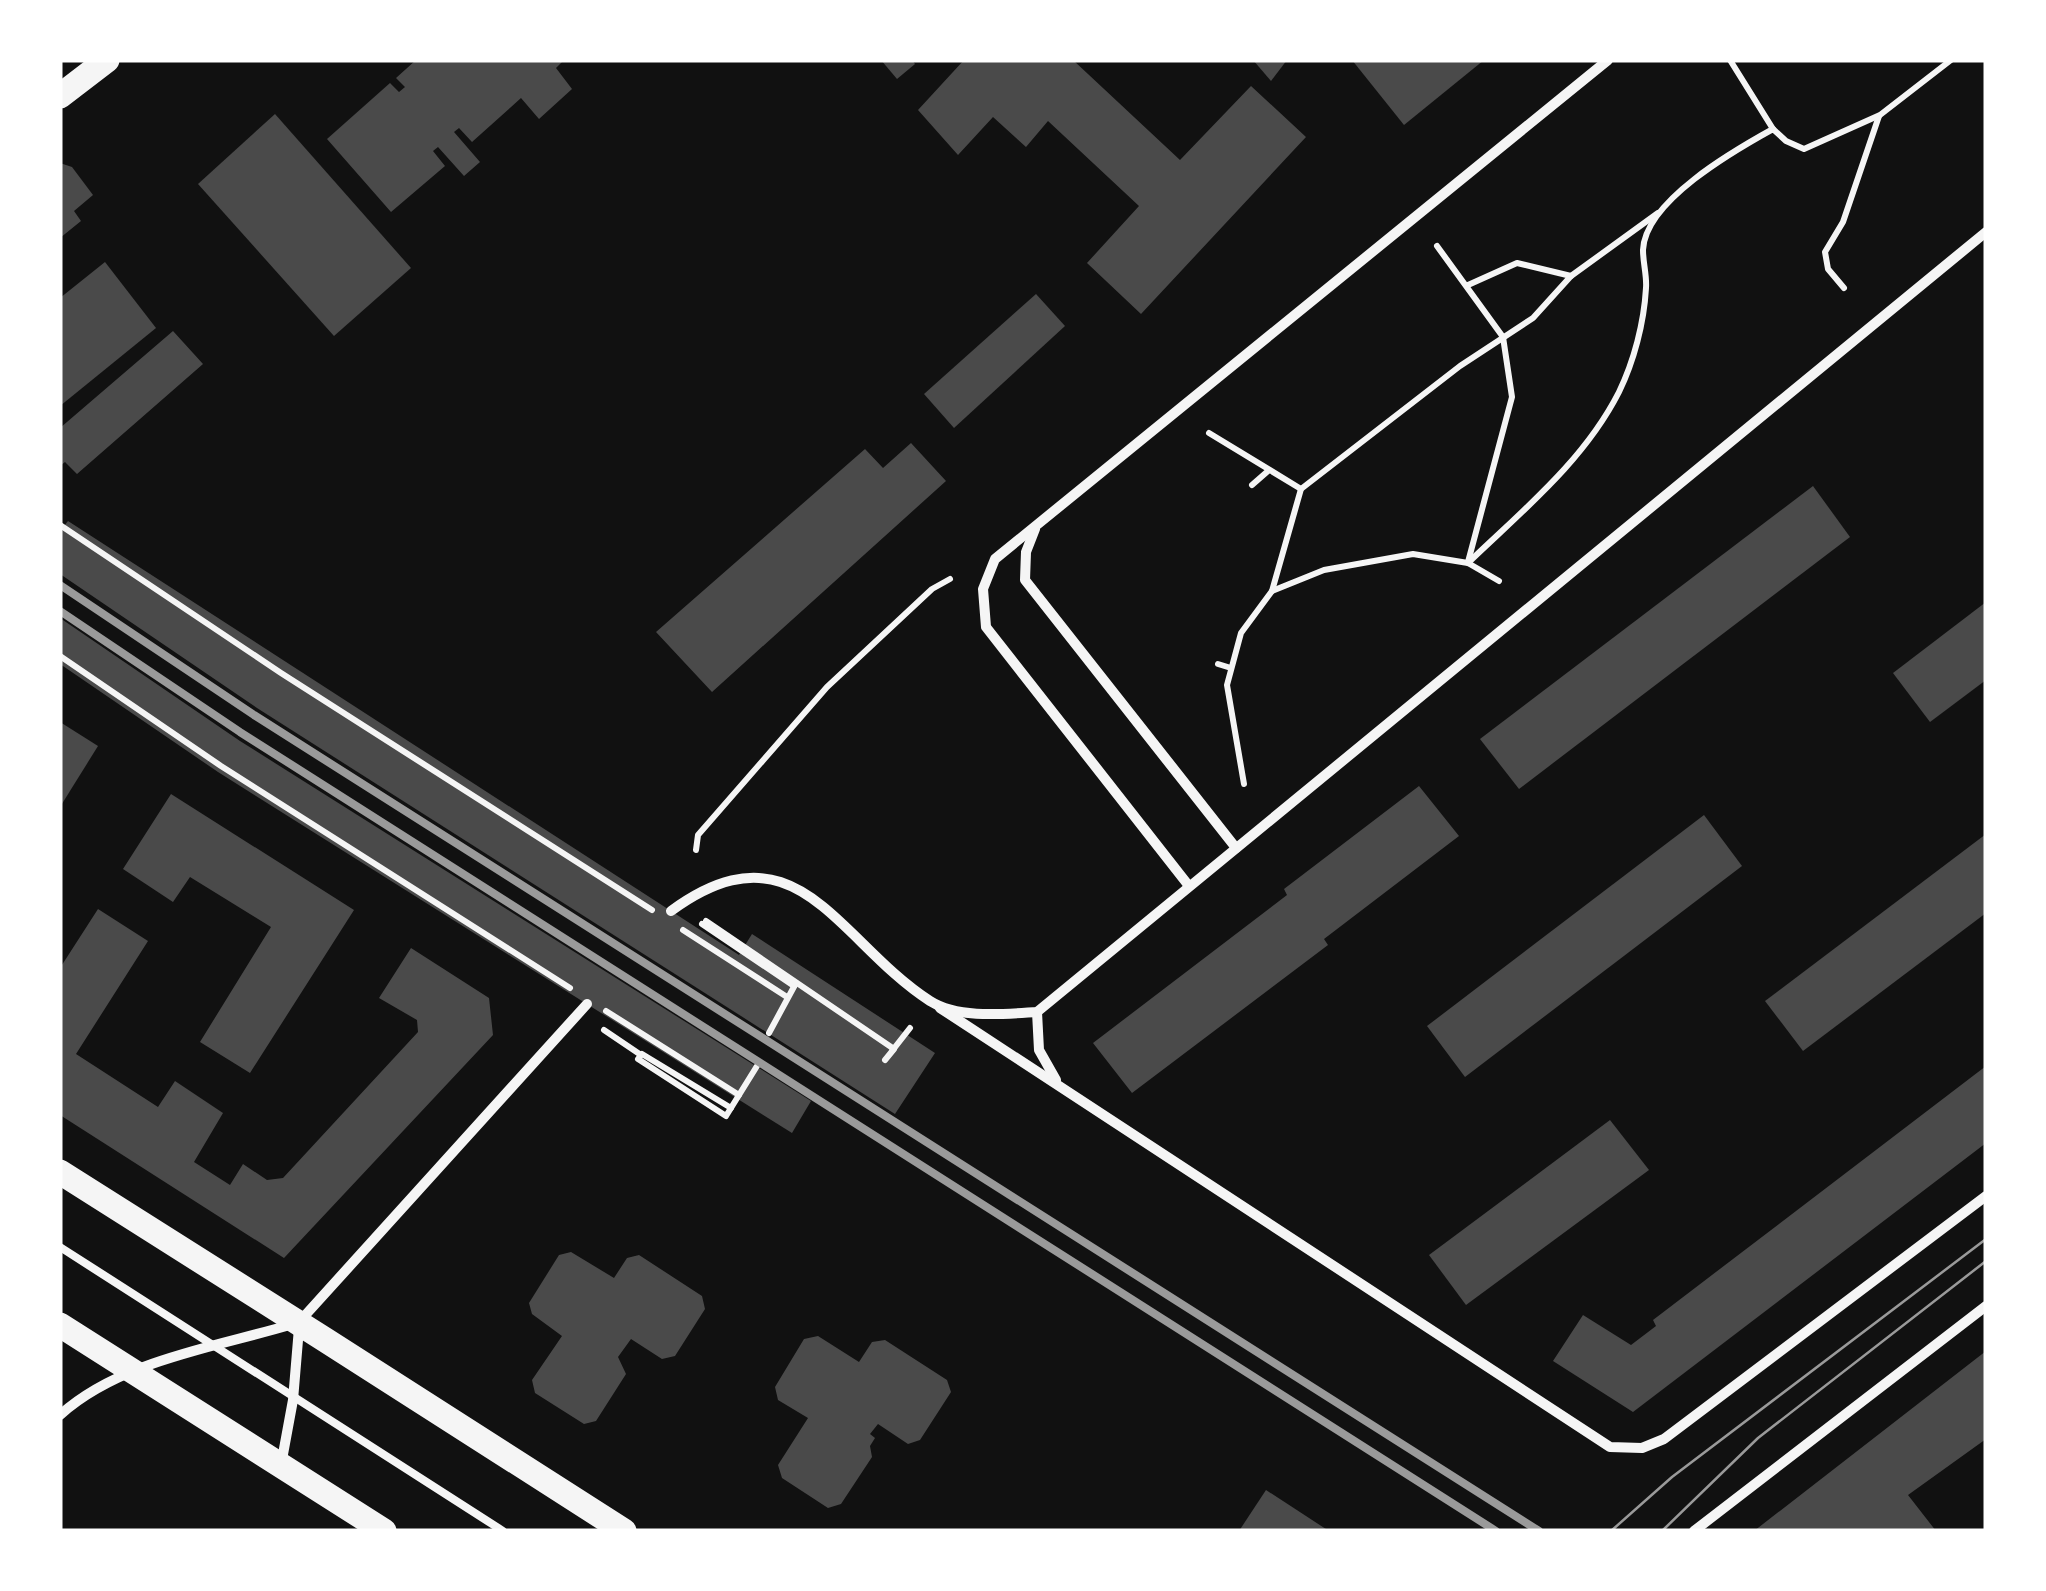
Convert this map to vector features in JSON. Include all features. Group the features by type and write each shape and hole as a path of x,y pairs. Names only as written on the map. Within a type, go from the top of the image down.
{"main road":[{"path":"60,96 108,60"},
{"path":"60,1172 624,1531"},
{"path":"60,1326 384,1531"}],"street":[{"path":"1189,886 986,627 984,589 995,559 1608,60"},
{"path":"931,1002 967,1012 1036,1012 1986,232"},
{"path":"1037,525 1026,552 1025,580 1236,848"},
{"path":"672,918 710,886 735,878 764,877 807,894 931,1002 1595,1442 1642,1448 1664,1438 1986,1196"},
{"path":"60,1415 92,1391 134,1372 299,1322 589,1003"},
{"path":"1036,1012 1038,1050 1065,1091"},
{"path":"1694,1531 1986,1306"},
{"path":"281,1465 293,1400 299,1322"}],"lane":[{"path":"60,1248 502,1531"}],"path":[{"path":"1730,60 1773,128 1786,141 1804,149 1880,115 1951,60"},
{"path":"1844,288 1828,269 1825,252 1843,222 1880,115"},
{"path":"1244,784 1227,684 1241,633 1272,591 1301,489 1534,318 1571,276 1659,212 1724,155 1773,128"},
{"path":"1468,564 1571,464 1620,390 1640,334 1647,285 1643,247 1659,212"},
{"path":"1437,246 1503,338 1512,397 1468,564"},
{"path":"1468,285 1517,263 1538,264 1571,276"},
{"path":"1208,433 1301,489"},
{"path":"1252,484 1268,471"},
{"path":"60,525 657,914"},
{"path":"1272,591 1324,570 1413,554 1468,564 1499,582"},
{"path":"696,850 698,835 826,687 932,589 950,579"},
{"path":"60,656 221,766 574,990"},
{"path":"1218,664 1231,668"},
{"path":"672,918 788,997"},
{"path":"796,984 717,935 704,922 894,1048 885,1060 910,1028"},
{"path":"769,1033 796,984"},
{"path":"589,1003 739,1095"},
{"path":"604,1030 641,1055 638,1059 726,1116 756,1066"}],"building":[{"path":"416,60 564,60 556,68 572,89 539,119 521,98 472,142 459,128 454,132 480,162 464,176 438,147 433,151 445,166 391,212 327,139 390,83 399,92 405,87 396,78"},
{"path":"881,60 912,60 915,64 897,79"},
{"path":"964,60 1073,60 1180,160 1251,86 1306,137 1141,314 1087,263 1139,206 1048,121 1026,147 993,117 958,155 918,110"},
{"path":"1253,60 1287,60 1271,81"},
{"path":"1352,60 1484,60 1404,125"},
{"path":"275,114 411,268 334,336 198,184"},
{"path":"60,163 72,167 93,195 74,211 81,221 60,238"},
{"path":"105,262 156,328 60,406 60,298"},
{"path":"1036,294 1065,326 954,428 924,394"},
{"path":"173,331 203,364 77,474 65,462 60,466 60,428"},
{"path":"911,443 946,481 712,692 656,632 865,449 883,468"},
{"path":"1813,486 1850,537 1519,789 1480,739"},
{"path":"68,521 739,955 752,934 935,1053 895,1114 257,708 60,574 60,531"},
{"path":"1986,602 1986,680 1930,722 1893,673"},
{"path":"60,618 240,741 811,1101 792,1133 218,772 60,664"},
{"path":"60,722 98,746 60,807"},
{"path":"1419,786 1459,836 1324,939 1328,945 1132,1093 1093,1043 1287,895 1284,889"},
{"path":"171,794 354,910 250,1073 200,1042 271,927 190,877 173,902 123,869"},
{"path":"1704,815 1742,866 1465,1077 1427,1026"},
{"path":"1986,834 1986,913 1803,1051 1765,1001"},
{"path":"98,909 148,941 76,1054 158,1107 175,1081 223,1113 194,1162 230,1185 243,1164 267,1180 283,1178 418,1032 417,1020 379,998 411,948 489,998 493,1035 284,1258 60,1115 60,968"},
{"path":"1986,1066 1986,1143 1633,1412 1553,1361 1583,1315 1631,1345 1656,1326 1653,1320"},
{"path":"1610,1120 1649,1170 1466,1305 1429,1255"},
{"path":"571,1252 614,1278 627,1258 639,1255 702,1296 705,1309 675,1356 662,1359 631,1339 618,1357 626,1374 596,1421 584,1424 535,1393 532,1380 562,1336 532,1314 529,1303 559,1255"},
{"path":"818,1336 859,1362 872,1342 885,1340 947,1380 951,1392 920,1440 908,1444 878,1424 870,1434 875,1438 870,1446 872,1457 841,1504 828,1508 782,1478 778,1465 808,1418 778,1400 775,1387 804,1339"},
{"path":"1986,1351 1986,1439 1908,1495 1936,1531 1754,1531"},
{"path":"1266,1490 1329,1531 1239,1531"}],"tram line":[{"path":"1611,1531 1672,1477 1986,1239"},
{"path":"1662,1531 1758,1438 1986,1261"}],"railway":[{"path":"60,585 254,715 1539,1531"},
{"path":"60,611 240,732 1496,1531"}]}
